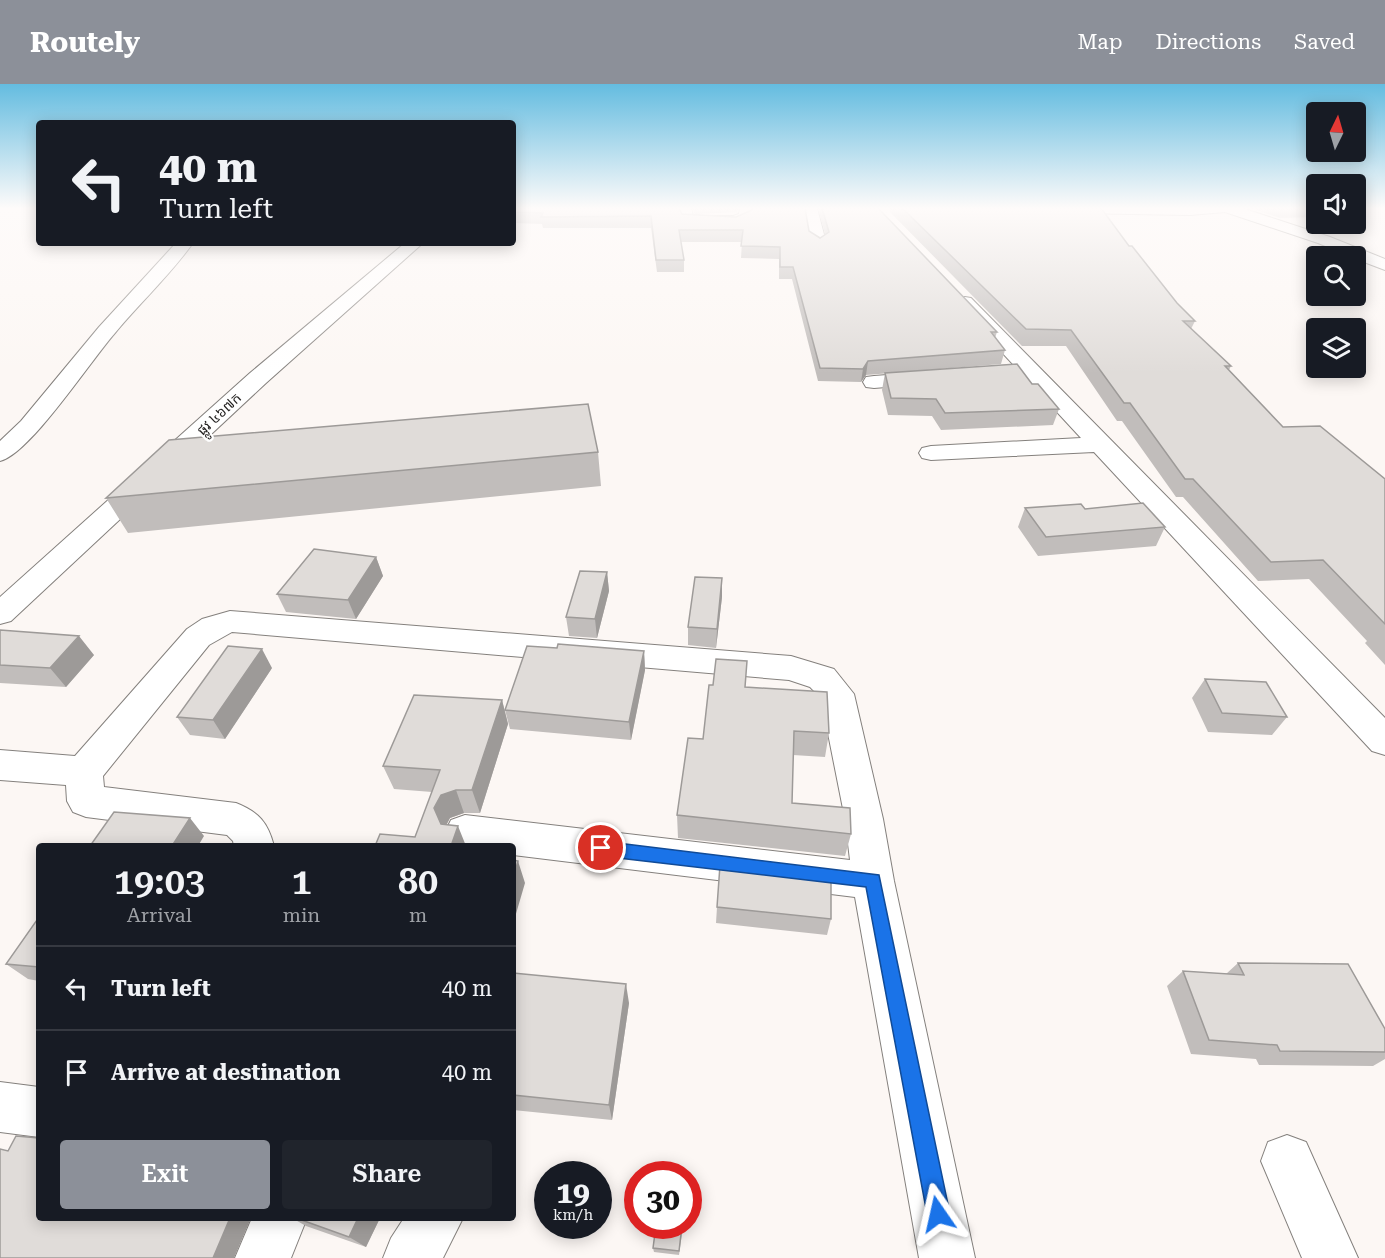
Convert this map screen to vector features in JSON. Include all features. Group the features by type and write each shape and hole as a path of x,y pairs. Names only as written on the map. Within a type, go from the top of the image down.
{"street":[{"path":"0,454 29,426 106,331 167,263"},
{"name":"ផ្លូវ ៤៦៧ក","path":"0,614 258,378 392,263"},
{"path":"947,284 1020,370 1103,444 1385,741"},
{"path":"874,382 952,376"},
{"path":"931,453 1103,444"},
{"path":"253,843 250,832 236,820 86,801 84,772 198,637 213,627 230,621 791,668 822,678 837,694 864,819 873,880 947,1258"},
{"path":"0,765 84,772"},
{"path":"465,832 873,880"},
{"path":"0,1107 36,1112"},
{"path":"1287,1161 1330,1258"},
{"path":"262,1258 279,1221"},
{"path":"411,1258 434,1221"}],"building":[{"path":"780,263 931,263 997,332 991,332 1005,350 868,361 863,369 820,368 793,267 780,267"},
{"path":"958,263 1145,263 1177,303 1195,321 1183,321 1231,366 1225,366 1283,427 1320,426 1385,479 1385,624 1323,560 1271,562 1193,479 1185,479 1130,403 1124,403 1071,330 1026,329"},
{"path":"1017,364 1032,384 1038,384 1059,409 945,413 936,399 891,398 885,373"},
{"path":"588,404 598,452 106,498 169,440"},
{"path":"1143,503 1165,527 1046,537 1025,508 1081,504 1085,509"},
{"path":"314,549 376,557 348,600 277,594"},
{"path":"580,571 607,572 595,619 566,617"},
{"path":"695,577 722,578 717,629 688,627"},
{"path":"0,630 79,636 50,668 0,665"},
{"path":"558,644 644,651 629,722 505,710 527,646 557,648"},
{"path":"228,646 262,649 213,720 177,717"},
{"path":"716,659 747,661 745,687 827,692 829,733 794,731 792,803 850,808 851,834 677,815 688,738 703,739 709,685 713,685"},
{"path":"1205,679 1266,682 1287,717 1222,713"},
{"path":"414,695 502,700 472,790 456,790 441,795 434,808 441,824 458,826 452,843 376,843 380,834 415,837 440,770 383,766"},
{"path":"114,812 190,818 174,843 92,843"},
{"path":"720,865 831,879 831,919 717,907"},
{"path":"36,921 36,967 6,964"},
{"path":"1238,963 1348,964 1385,1029 1385,1052 1280,1051 1277,1045 1209,1040 1183,971 1244,975"},
{"path":"516,973 626,984 609,1105 516,1095"},
{"path":"16,1136 36,1138 36,1221 229,1221 213,1258 0,1258 0,1149 8,1151"},
{"path":"304,1221 357,1221 349,1237"},
{"path":"654,1239 680,1239 679,1251 653,1248"}],"route":[{"path":"601,848 873,880 938,1214"}]}
